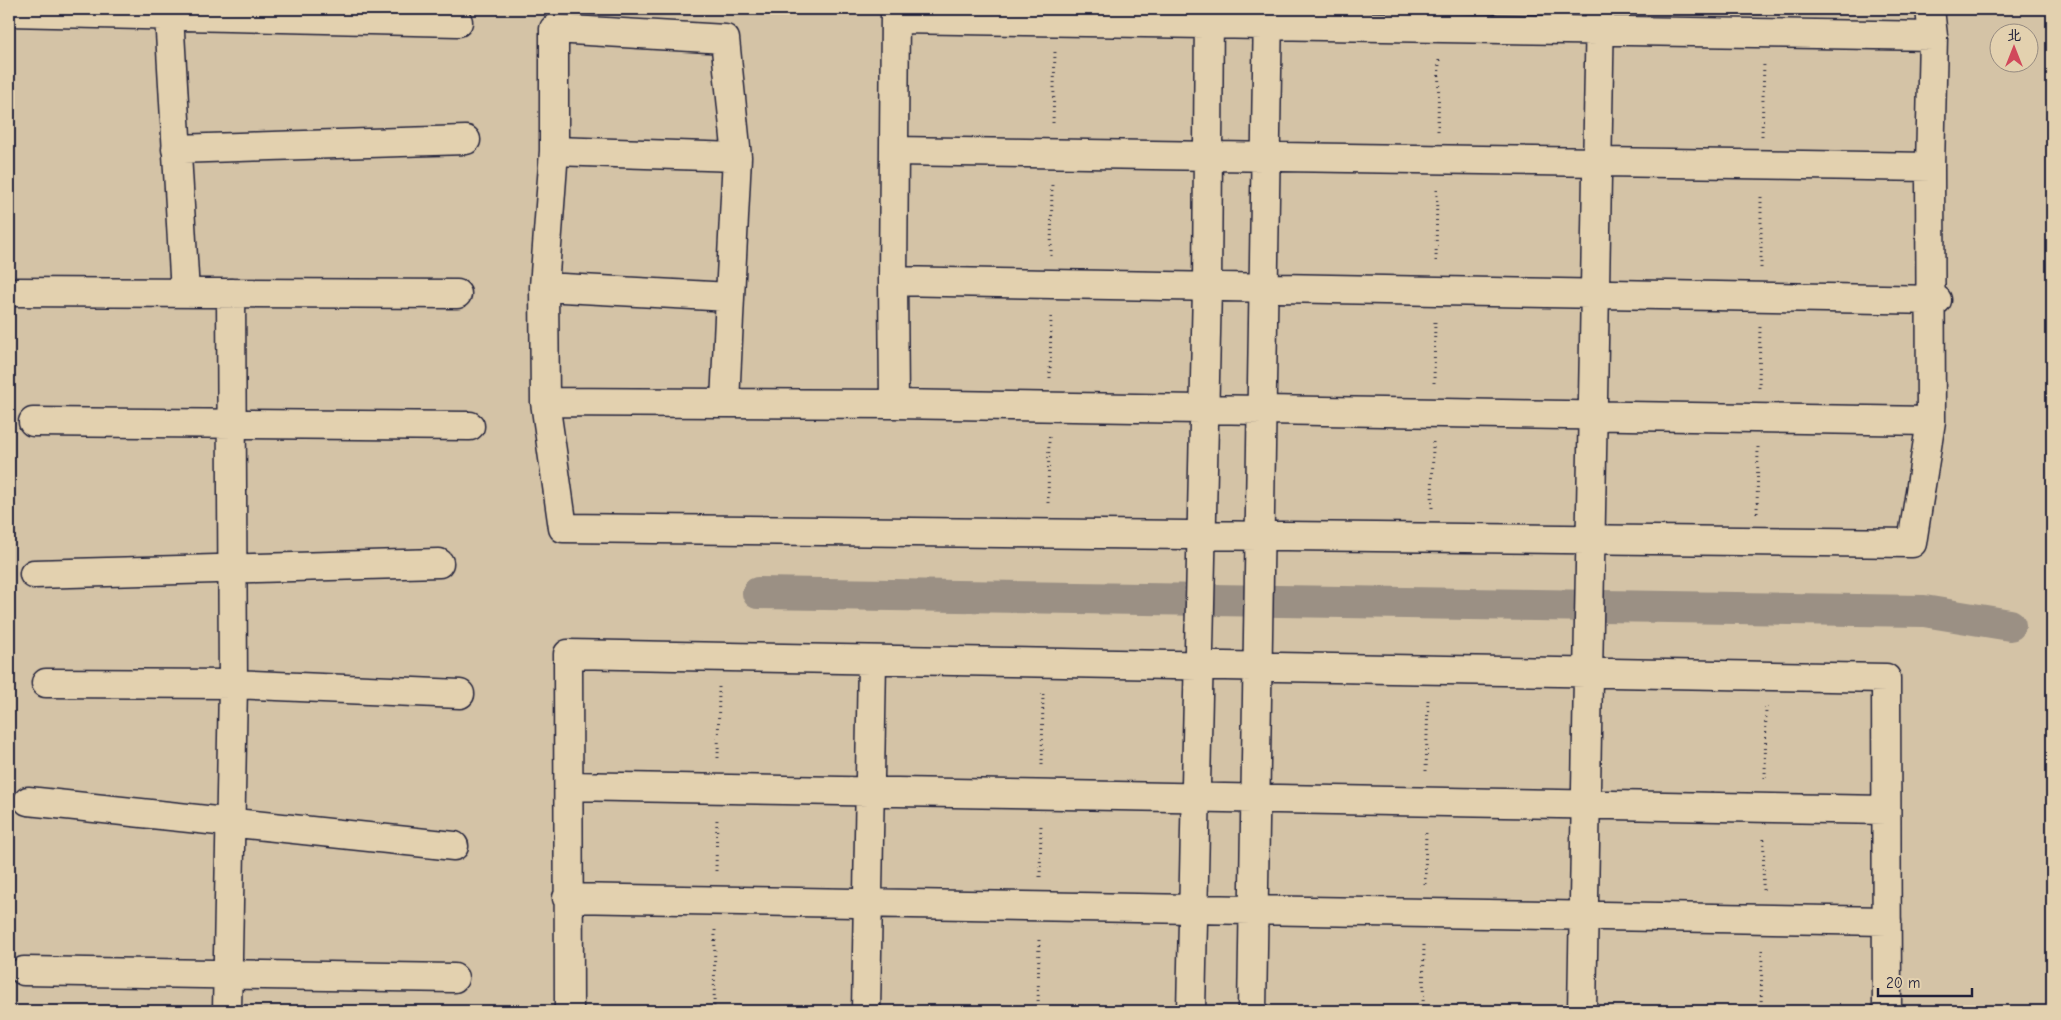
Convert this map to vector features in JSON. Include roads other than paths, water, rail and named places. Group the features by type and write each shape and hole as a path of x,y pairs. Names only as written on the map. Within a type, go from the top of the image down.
{"street":[{"path":"725,402 737,157 725,39 554,29 554,151 544,287 545,402 563,528 1912,543 1931,421 1935,300 1930,167 1933,36 1930,9"},
{"path":"9,12 458,22"},
{"path":"894,404 892,282 896,14 1600,20 1933,36"},
{"path":"168,15 185,293"},
{"path":"1192,1011 1207,288 1209,17"},
{"path":"1252,1011 1268,17"},
{"path":"1582,1011 1590,673 1600,20"},
{"path":"176,149 466,140"},
{"path":"554,151 737,157"},
{"path":"895,151 1930,167"},
{"path":"892,282 1935,300"},
{"path":"544,287 730,296"},
{"path":"9,292 457,294"},
{"path":"227,1011 233,684 231,293"},
{"path":"545,402 894,404 1931,421"},
{"path":"33,422 470,426"},
{"path":"34,574 439,564"},
{"path":"569,1011 567,898 570,786 568,654 1886,678 1887,1011"},
{"path":"866,1011 872,660"},
{"path":"46,683 233,684 460,694"},
{"path":"570,786 1886,810"},
{"path":"28,801 454,846"},
{"path":"567,898 1887,921"},
{"path":"24,971 454,978"}],"waterway":[{"path":"758,593 1924,611 2010,625"}]}
